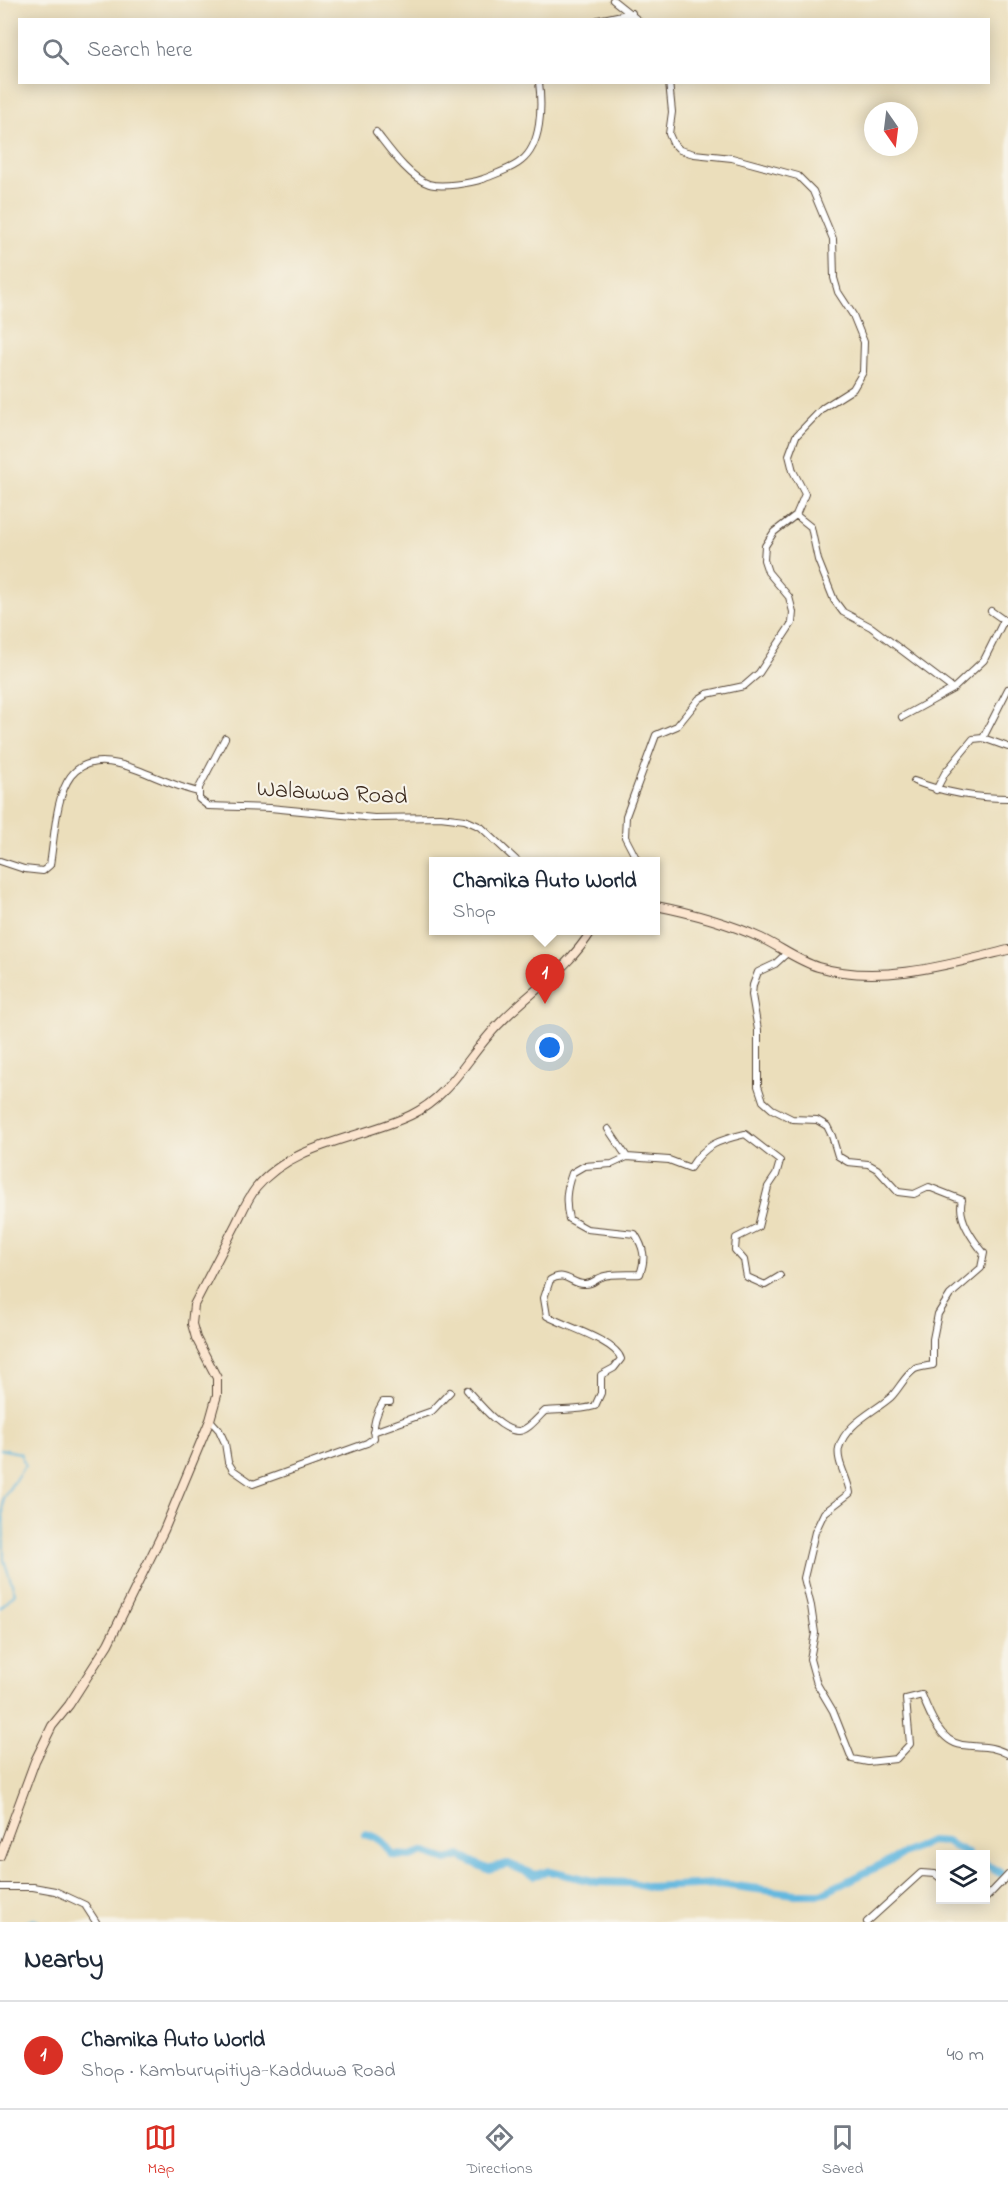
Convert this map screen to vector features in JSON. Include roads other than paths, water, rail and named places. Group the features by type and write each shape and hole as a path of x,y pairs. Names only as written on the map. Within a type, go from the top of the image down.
{"main road":[{"path":"660,907 688,912 738,929 817,967 867,974 902,972 1008,950"},
{"path":"0,1856 35,1761 52,1726 69,1705 108,1644 164,1530 210,1420 217,1395 218,1378 195,1338 192,1324 194,1305 256,1188 281,1166 304,1154 340,1138 387,1125 436,1100 498,1025 563,968 586,935"}],"street":[{"path":"614,0 636,18"},
{"path":"608,18 632,13"},
{"path":"376,132 406,168 428,184 468,184 522,161 533,144 539,125 541,97 539,84"},
{"path":"636,857 625,837 626,816 656,735 677,726 699,699 707,693 744,686 759,673 792,623 793,612 789,597 768,572 764,561 765,546 774,532 796,515 805,494 793,471 789,455 796,436 823,408 853,389 863,372 864,342 854,315 838,292 834,278 833,240 813,191 798,176 732,158 694,154 680,150 673,143 669,134 672,112 669,84"},
{"path":"796,515 811,527 818,560 834,600 843,612 871,627 953,689"},
{"path":"902,717 953,689 984,660 1006,622 991,611"},
{"path":"983,738 1008,689"},
{"path":"0,861 24,869 43,871 50,865 61,794 72,773 86,763 112,762 137,769 177,787 199,792 225,738"},
{"path":"936,790 945,773 973,740 983,738 1008,747"},
{"path":"914,781 936,790 978,798 1008,798"},
{"name":"Walawwa Road","path":"199,792 200,800 208,806 270,808 374,818 440,817 465,820 480,827 514,857"},
{"path":"787,953 758,972 753,985 752,995 758,1030 758,1086 763,1101 772,1109 792,1119 817,1120 827,1126 838,1155 848,1162 868,1164 877,1169 898,1192 914,1194 929,1187 962,1200 960,1207 971,1238 984,1253 981,1268 950,1295 938,1314 933,1339 933,1365 915,1369 891,1396 863,1417 839,1448 839,1461 849,1481 850,1492 824,1513 815,1532 804,1578 812,1606 815,1633 810,1659 817,1684 833,1712 852,1759 868,1762 896,1759 910,1744 906,1699 922,1695 931,1717 948,1740 961,1745 983,1745 997,1748 1008,1754"},
{"path":"608,1128 627,1157"},
{"path":"467,1390 497,1421 505,1427 519,1431 545,1411 581,1410 595,1407 601,1393 601,1375 614,1368 621,1359 619,1352 606,1342 562,1325 547,1316 544,1298 550,1280 558,1276 582,1284 595,1282 602,1277 640,1274 645,1263 643,1247 635,1234 587,1229 569,1219 566,1191 572,1173 584,1166 612,1164 627,1157 669,1160 690,1167 698,1155 717,1141 745,1134 780,1161 776,1175 768,1187 758,1227 736,1238 735,1250 744,1260 747,1277 765,1285 780,1276"},
{"path":"373,1432 432,1411 450,1392"},
{"path":"210,1420 219,1430 225,1443 228,1462 232,1470 254,1484 367,1443 374,1438 373,1432 379,1408 383,1402 390,1402"},
{"path":"867,1922 921,1873 936,1875"},
{"path":"990,1894 1008,1875"},
{"path":"0,1887 33,1887 55,1891 85,1905 96,1922"}],"waterway":[{"path":"0,1449 20,1453 25,1465 3,1498 4,1560 15,1593 0,1608"},
{"path":"365,1834 381,1841 392,1855 410,1856 423,1852 447,1860 460,1856 487,1869 508,1864 535,1875 550,1871 597,1882 632,1883 648,1887 720,1884 795,1894 821,1894 930,1841 946,1842 961,1850"},
{"path":"990,1867 1000,1873"},
{"path":"25,1922 35,1919 40,1922"}],"place":[{"name":"Chamika Auto World","path":"545,1004"}]}
